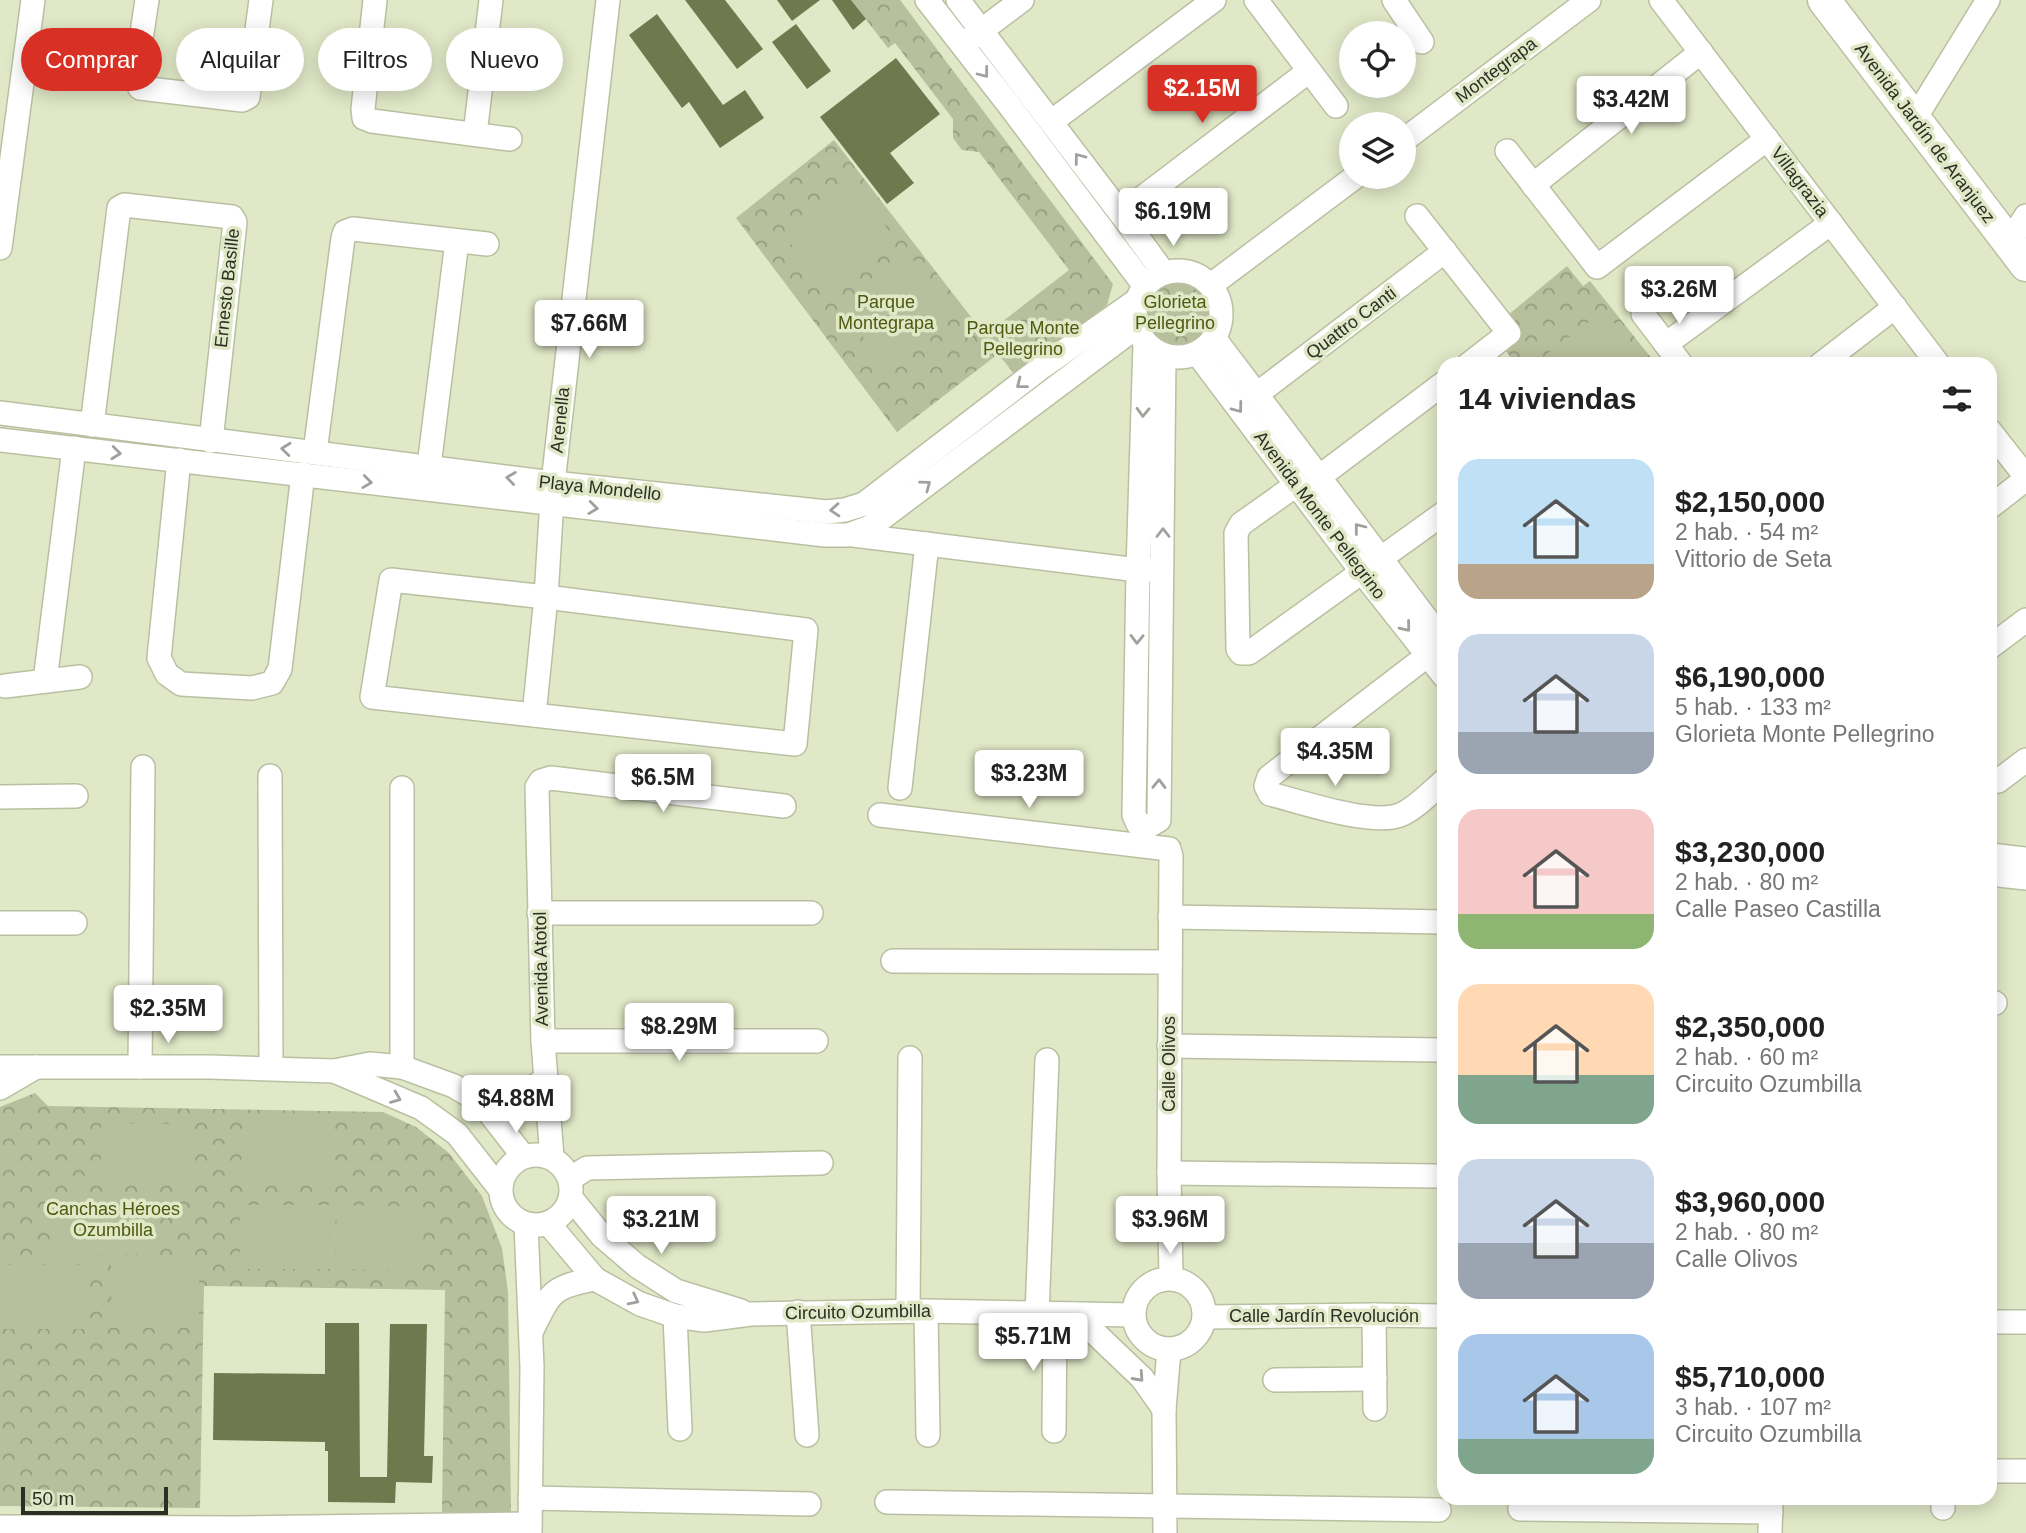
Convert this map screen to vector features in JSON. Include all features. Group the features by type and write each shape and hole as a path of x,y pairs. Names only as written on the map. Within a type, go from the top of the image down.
{"street":[{"path":"0,248 33,0"},
{"path":"148,0 135,79 140,88 242,100 248,97 261,0"},
{"path":"375,0 364,118 510,139"},
{"path":"475,134 491,0"},
{"name":"Arenella","path":"534,715 553,493 608,0"},
{"path":"927,0 1148,286"},
{"path":"958,0 1121,214 1148,286 1138,570 1134,815 1138,824 1149,826 1159,820 1162,570 1148,342"},
{"path":"962,45 1022,0"},
{"path":"1051,122 1214,0"},
{"path":"1256,0 1336,106"},
{"name":"Montegrapa","path":"1416,131 1589,0"},
{"name":"Villagrazia","path":"1661,0 1933,357"},
{"name":"Avenida Jardín de Aranjuez","path":"1824,0 2017,254"},
{"path":"1914,120 1988,0"},
{"path":"1401,2 1422,42"},
{"path":"1533,185 1701,52"},
{"path":"1121,214 1309,71"},
{"path":"1507,151 1597,267 1767,139"},
{"path":"1211,285 1339,189"},
{"name":"Ernesto Basille","path":"92,425 119,208 124,205 232,217 235,222 211,441"},
{"path":"1417,216 1509,333 1478,357"},
{"path":"2017,254 2026,216"},
{"path":"1666,344 1831,223"},
{"path":"315,452 345,232 353,229 487,244"},
{"path":"429,466 457,241"},
{"name":"Quattro Canti","path":"1257,394 1445,251"},
{"path":"1148,286 1175,270 1189,271 1201,276 1211,285 1220,302 1221,321 1206,346 1181,358 1148,342"},
{"name":"Playa Mondello","path":"0,413 429,466 553,493 825,535 848,535 870,527 1042,368 1148,286"},
{"path":"1830,357 1895,307"},
{"path":"1643,314 1676,357"},
{"name":"Playa Mondello","path":"0,439 303,474 827,512 864,504 969,438 1148,342"},
{"name":"Avenida Monte Pellegrino","path":"1206,346 1257,394 1382,557 1436,648"},
{"name":"Avenida Monte Pellegrino","path":"1206,346 1296,485 1362,572 1436,648"},
{"path":"1319,477 1437,388"},
{"path":"1997,440 2026,478 1997,501"},
{"path":"45,681 74,448"},
{"path":"179,460 159,658 167,674 181,684 252,688 272,683 280,669 303,474"},
{"path":"1296,485 1241,524 1236,533 1238,649 1241,653 1249,653 1437,518"},
{"path":"848,535 1138,570 1162,570"},
{"path":"900,788 927,544"},
{"path":"391,580 546,597 806,631 795,744 372,697 391,580"},
{"path":"1997,642 2026,620"},
{"path":"1436,648 1269,777 1266,786 1270,794 1367,818 1402,814 1437,786"},
{"path":"5,686 80,677"},
{"path":"1997,781 2026,760"},
{"path":"140,1067 143,768"},
{"path":"270,776 271,1068"},
{"name":"Avenida Atotol","path":"552,1157 542,1041 537,787 541,780 551,778 784,806"},
{"path":"402,788 402,1066"},
{"path":"0,797 76,796"},
{"name":"Calle Olivos","path":"880,816 1169,849 1171,1278"},
{"path":"1997,856 2026,859"},
{"path":"1997,875 2026,878"},
{"path":"539,913 811,913"},
{"path":"1170,917 1437,922"},
{"path":"0,923 75,923"},
{"path":"893,961 1170,962"},
{"path":"542,1041 816,1041"},
{"path":"1169,1046 1437,1050"},
{"path":"910,1058 917,1311 928,1434"},
{"path":"1047,1059 1056,1314 1054,1431"},
{"path":"0,1067 271,1068 334,1071 370,1064 402,1066 454,1086 481,1102 523,1156"},
{"path":"0,1088 36,1067"},
{"path":"334,1071 421,1108 448,1127 457,1134 500,1189 503,1204 513,1217 537,1224 562,1214 570,1188 587,1168 821,1163"},
{"path":"481,1102 523,1094 547,1079"},
{"path":"500,1189 507,1169 523,1156 538,1154 552,1157 563,1167 570,1188"},
{"path":"1169,1173 1437,1176"},
{"name":"Circuito Ozumbilla","path":"570,1188 601,1236 637,1266 676,1291 751,1314"},
{"path":"0,1527 57,1530 530,1529 530,1333 537,1224"},
{"name":"Circuito Ozumbilla","path":"537,1224 595,1279 640,1304 676,1316 704,1320 798,1312 917,1311 1133,1315"},
{"path":"1171,1278 1189,1284 1201,1298 1205,1317 1199,1334 1186,1346 1169,1350 1152,1346 1138,1333 1133,1315 1138,1296 1145,1289 1152,1283 1171,1278"},
{"path":"530,1333 547,1299 561,1287 595,1279"},
{"path":"798,1312 807,1435"},
{"path":"1056,1314 1142,1378 1164,1409"},
{"path":"1374,1315 1375,1409"},
{"path":"676,1316 680,1429"},
{"name":"Calle Jardín Revolución","path":"1205,1317 1437,1316"},
{"path":"1997,1322 2026,1322"},
{"path":"1165,1533 1164,1409 1169,1350"},
{"path":"1275,1380 1374,1379"},
{"path":"1997,1471 2026,1471"},
{"path":"530,1498 809,1504"},
{"path":"887,1502 1439,1510"},
{"path":"1520,1509 1771,1514"}],"green space":[{"name":"Parque Montegrapa","path":"851,0 900,0 1113,284 1107,305 1016,376 998,354 897,432 736,218 834,140 985,335 1069,270 979,152 962,150 953,138 953,119 895,43 888,48"},
{"path":"855,186 893,236 826,289 787,239"},
{"path":"912,258 951,310 883,363 843,311"},
{"path":"1567,266 1583,286 1590,281 1650,357 1510,357 1505,350 1522,336 1507,316"},
{"name":"Glorieta Pellegrino","path":"1176,278 1201,288 1211,313 1201,338 1176,348 1151,338 1141,313 1151,288"},
{"path":"1604,310 1636,352 1629,357 1543,357"},
{"name":"Canchas Héroes Ozumbilla","path":"35,1093 48,1106 383,1112 416,1127 449,1153 482,1196 502,1248 508,1292 511,1512 442,1512 445,1290 204,1286 200,1508 0,1506 0,1107"},
{"path":"242,1121 330,1121 330,1185 241,1185"},
{"path":"101,1123 190,1124 190,1185 101,1184"},
{"path":"141,1194 142,1254 53,1255 52,1195"},
{"path":"240,1205 330,1205 329,1269 240,1269"},
{"path":"337,1205 424,1207 423,1271 335,1269"},
{"path":"111,1264 199,1264 199,1328 112,1328"},
{"path":"0,1265 88,1265 88,1329 0,1329"}],"building":[{"path":"685,0 725,0 763,49 737,69"},
{"path":"777,0 820,0 792,21"},
{"path":"832,0 851,0 866,19 853,30"},
{"path":"657,14 723,105 745,90 764,118 720,148 689,102 682,108 629,35"},
{"path":"796,24 831,71 807,89 772,42"},
{"path":"896,58 940,114 890,153 914,183 887,204 820,117"},
{"path":"325,1323 359,1323 360,1477 387,1477 390,1324 427,1324 424,1456 433,1456 432,1483 396,1482 395,1503 328,1502 328,1451 325,1451 325,1442 213,1440 214,1373 325,1374"}],"park label":[{"name":"Parque Monte Pellegrino","path":"1023,338"}]}
